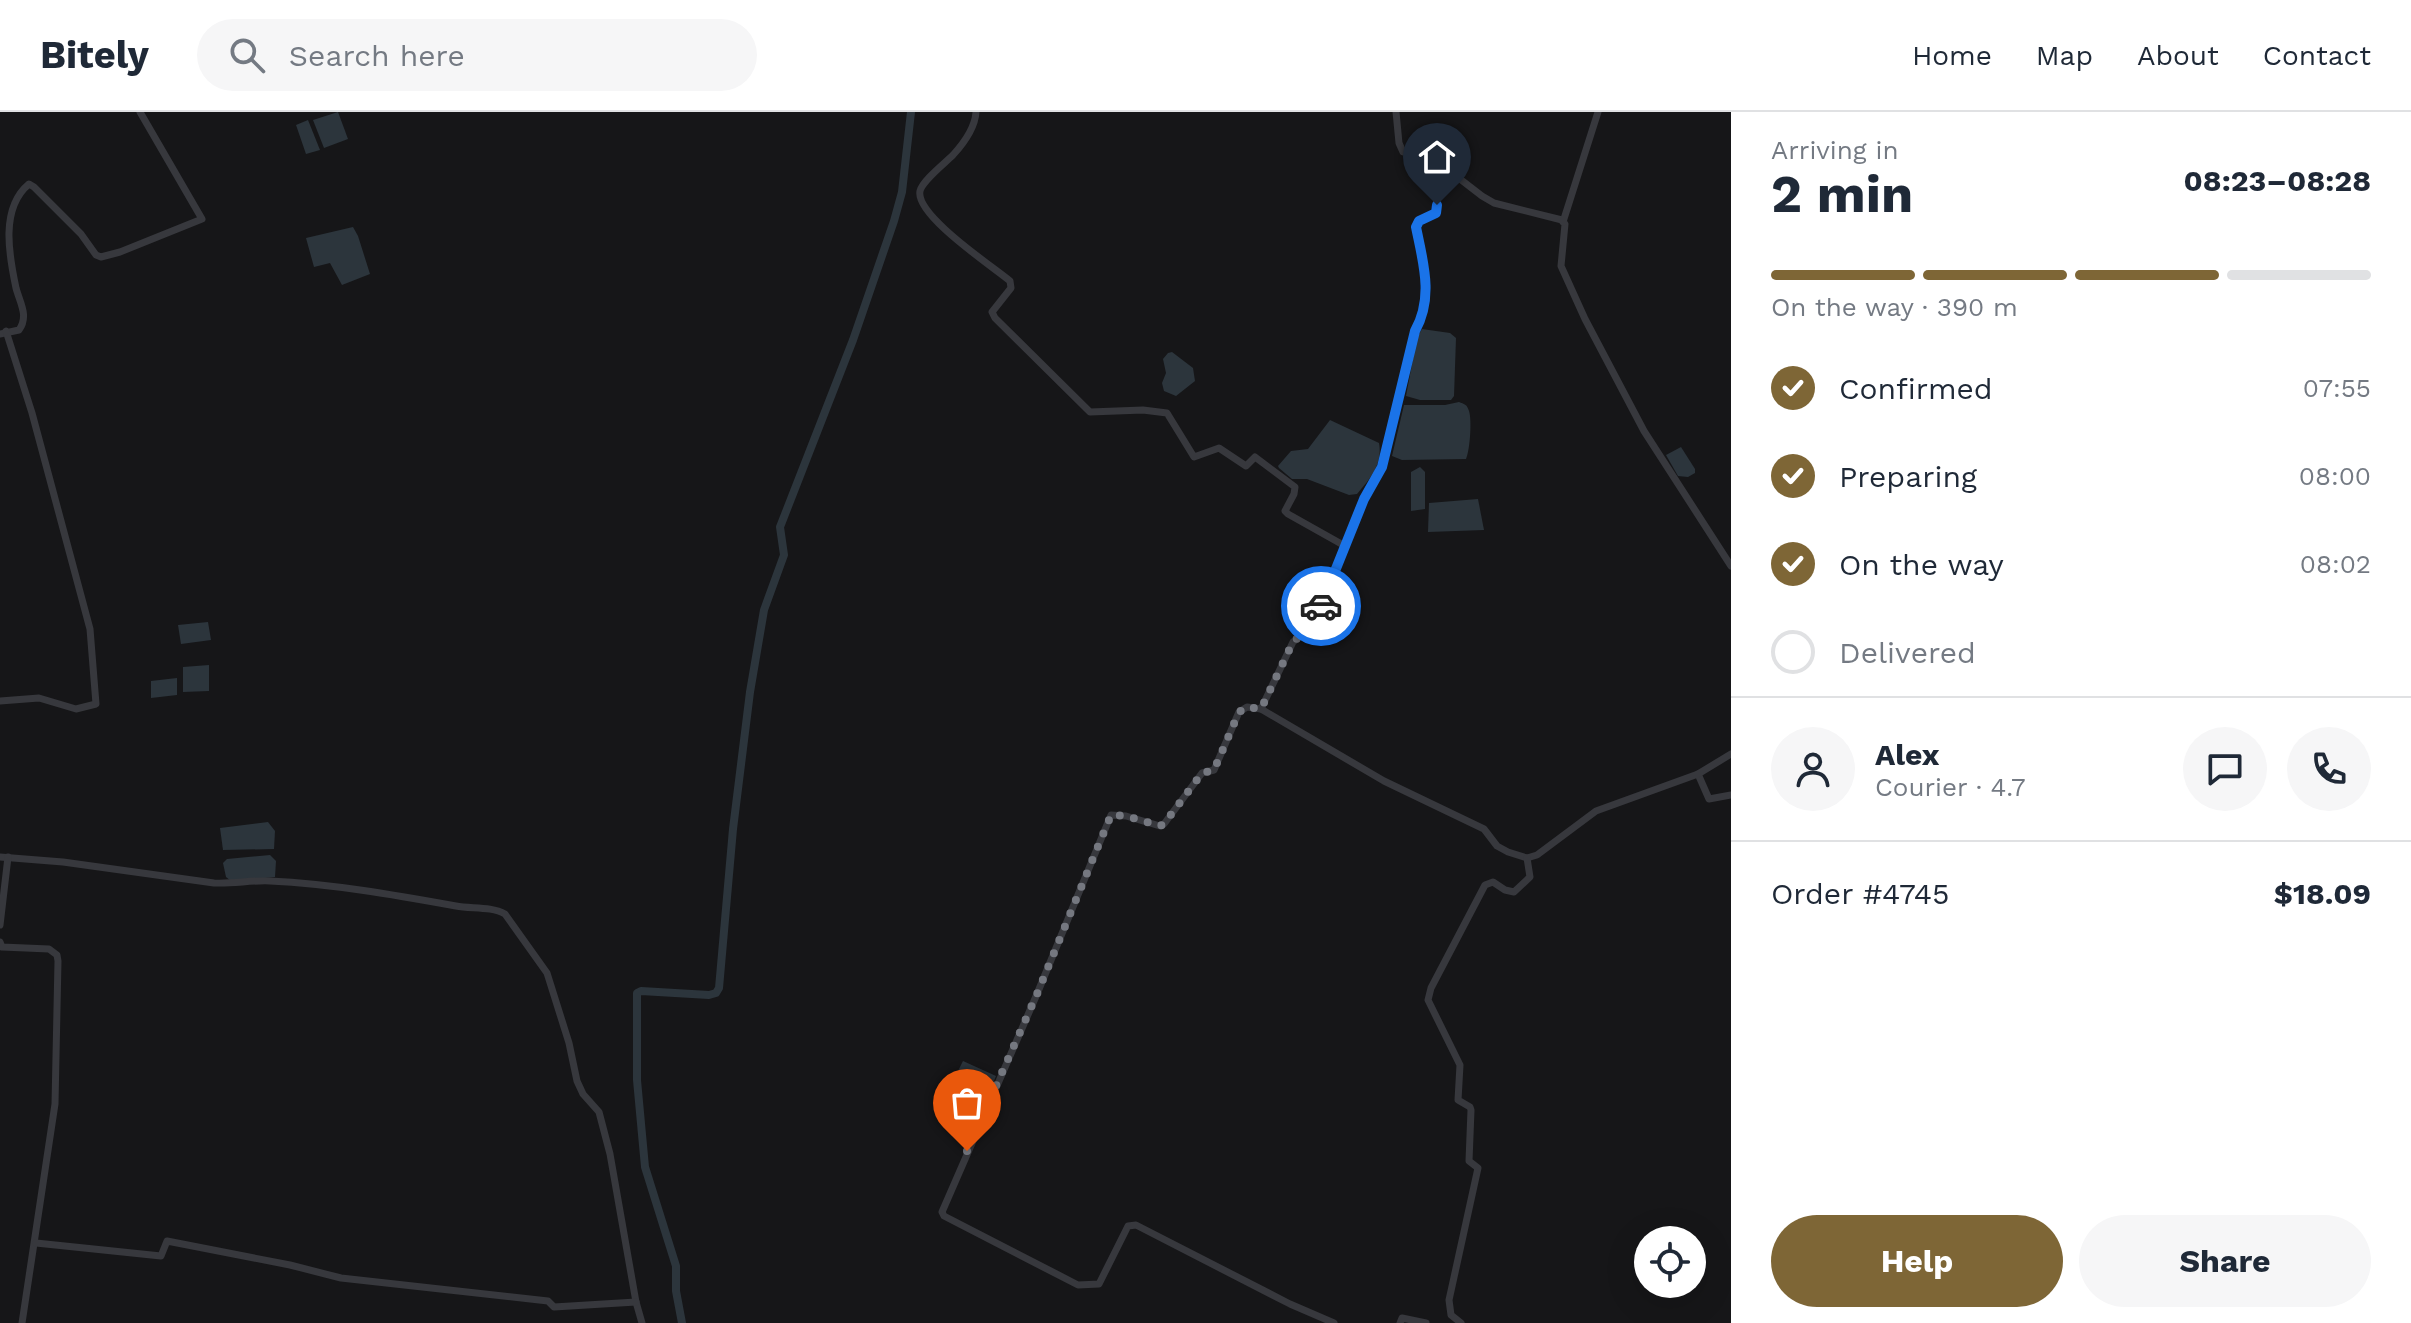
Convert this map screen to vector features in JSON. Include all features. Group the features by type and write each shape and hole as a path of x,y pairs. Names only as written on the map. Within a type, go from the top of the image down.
{"street":[{"path":"0,701 39,698 76,709 96,704 90,629 32,413 3,332 19,330 25,316 16,285 9,235 12,211 20,192 29,184 101,257 202,219 140,112"},
{"path":"976,112 965,142 923,183 920,197 939,224 1010,281 1011,288 992,312 995,318 1090,412 1143,410 1167,413 1194,457 1219,448 1246,466 1255,457 1295,487 1285,511 1288,514 1345,546"},
{"path":"1396,112 1399,143 1405,154 1438,162 1494,203 1563,222"},
{"path":"1598,112 1563,222 1561,266 1644,431 1731,566"},
{"path":"1261,709 1293,642 1314,624 1364,499 1382,467 1415,331 1426,310 1426,281 1416,227 1419,221 1436,213 1438,162"},
{"path":"1334,1323 1290,1304 1136,1225 1128,1226 1099,1284 1078,1285 944,1216 942,1212 1111,815 1160,826 1164,824 1202,773 1214,770 1239,712 1247,707 1261,709 1384,781 1484,829 1497,846 1527,858 1537,855 1596,811 1698,774 1731,754"},
{"path":"1698,774 1709,799 1731,795"},
{"path":"0,925 4,857 214,883 301,883 505,914 547,973 569,1043 577,1081 583,1094 599,1112 642,1323"},
{"path":"1461,1323 1451,1315 1449,1300 1478,1168 1469,1161 1471,1110 1458,1100 1460,1065 1428,1000 1431,988 1485,885 1493,882 1514,892 1530,877 1527,858"},
{"path":"0,942 2,947 49,949 57,955 58,961 55,1104 22,1323"},
{"path":"36,1243 161,1256 167,1241 341,1278 548,1301 554,1307 636,1302"},
{"path":"1400,1323 1402,1318 1426,1323"}],"shaded area":[{"path":"338,112 348,139 324,148 313,120"},
{"path":"308,120 320,150 306,154 296,125"},
{"path":"353,227 370,274 342,285 330,263 314,267 306,238"},
{"path":"1422,329 1450,333 1456,338 1454,396 1451,400 1420,400 1406,396 1417,338"},
{"path":"1172,352 1193,368 1195,381 1176,396 1164,391 1162,383 1166,373 1163,359"},
{"path":"1459,402 1466,406 1470,415 1466,459 1402,460 1392,456 1404,405"},
{"path":"1330,420 1379,443 1377,464 1357,494 1349,495 1307,479 1292,479 1278,466 1291,451 1308,449"},
{"path":"1681,447 1695,469 1695,473 1688,477 1678,476 1666,455"},
{"path":"1420,467 1425,472 1425,509 1411,511 1411,472"},
{"path":"1478,499 1484,530 1428,532 1429,503"},
{"path":"208,622 211,640 181,644 178,625"},
{"path":"209,665 209,691 183,692 183,667"},
{"path":"177,678 177,695 151,698 151,681"},
{"path":"268,822 275,831 274,849 223,850 220,828"},
{"path":"270,855 276,861 275,877 231,881 226,877 223,863 227,859"},
{"path":"963,1061 996,1076 977,1122 945,1104 944,1099"}],"waterway":[{"path":"682,1323 676,1291 676,1266 645,1167 637,1080 637,993 709,995 719,988 733,829 750,692 764,610 784,555 780,527 853,340 894,221 902,192 911,112"}],"way so far":[{"path":"967,1151 1037,994 1111,815 1160,826 1164,824 1202,773 1214,770 1239,712 1247,707 1261,709 1293,642 1314,624 1321,606"}],"route":[{"path":"1321,606 1364,499 1382,467 1415,331 1426,310 1426,281 1416,227 1419,221 1436,213 1437,205"}]}
